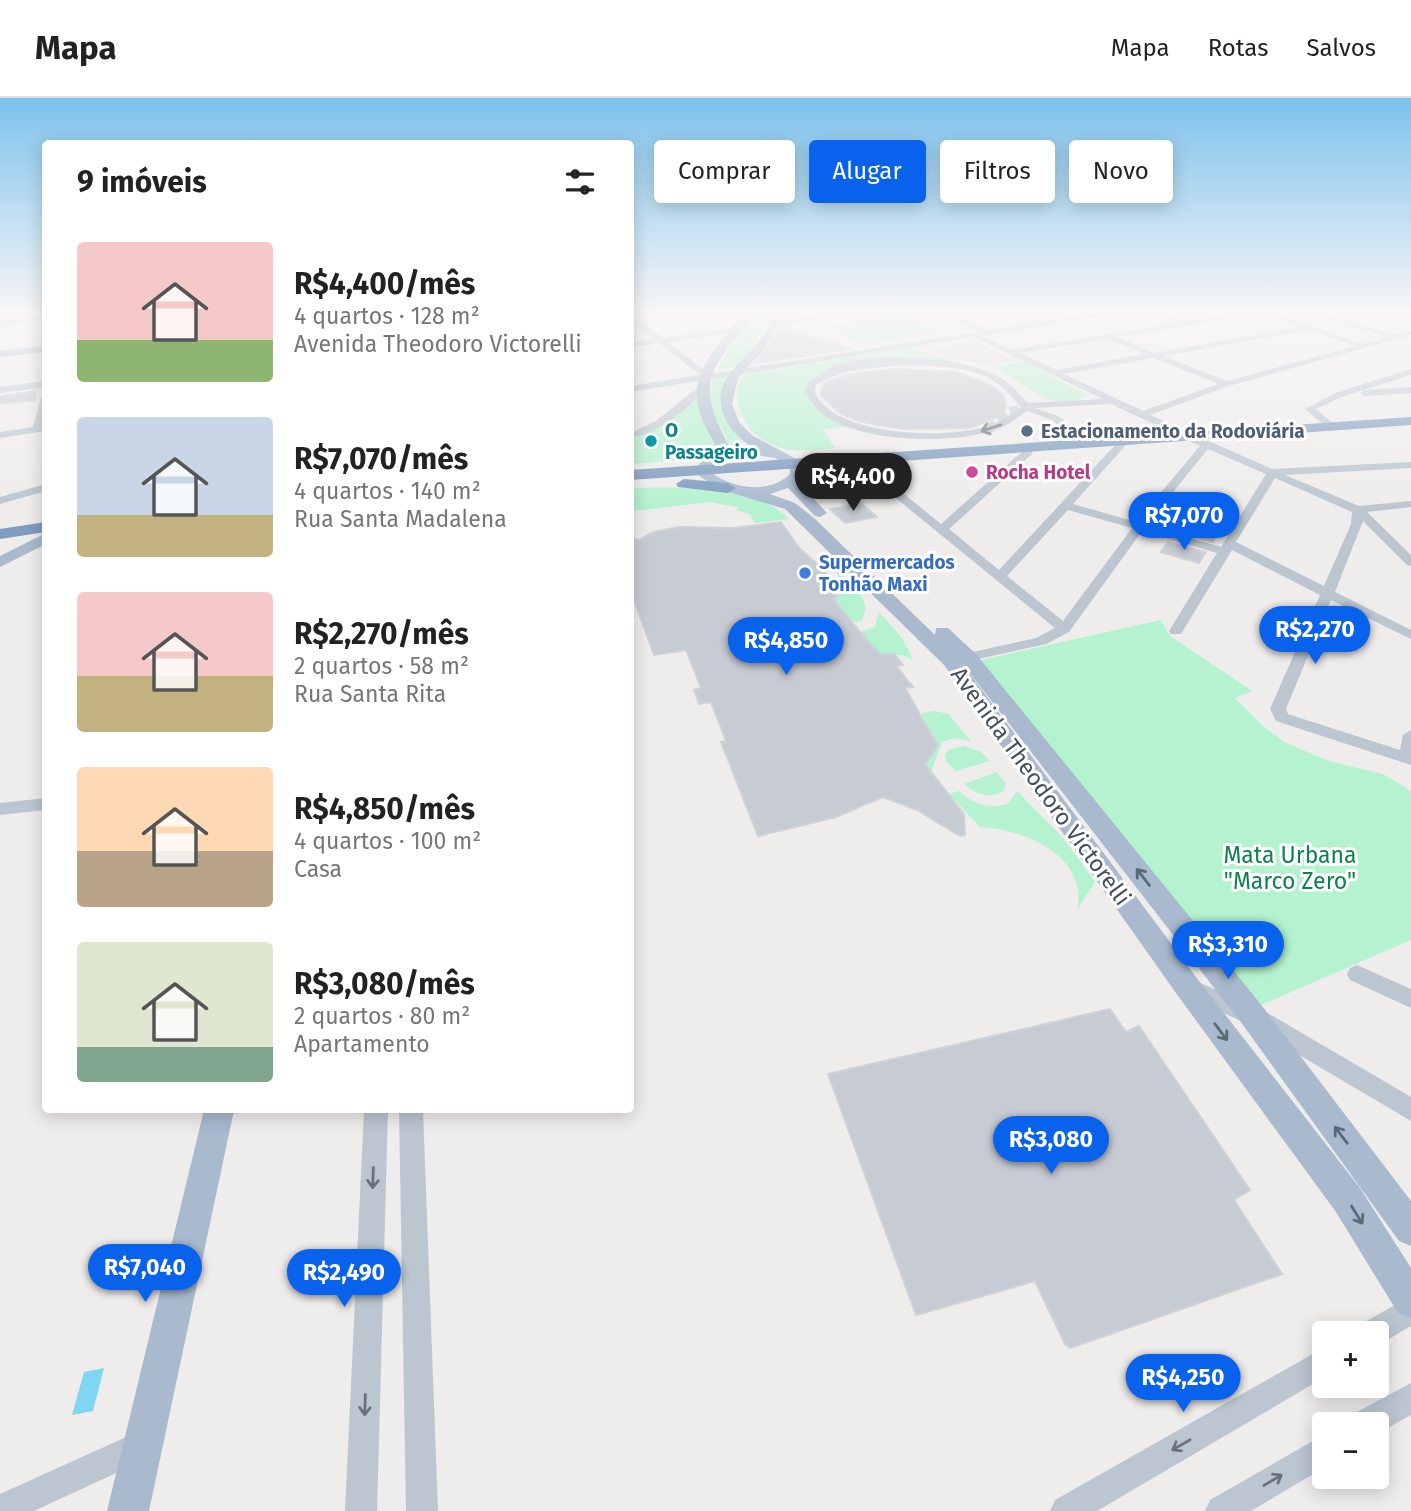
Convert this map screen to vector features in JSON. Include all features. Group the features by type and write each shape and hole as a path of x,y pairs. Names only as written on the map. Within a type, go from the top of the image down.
{"highway":[{"path":"634,477 1072,443 1195,440 1411,421"},
{"path":"794,478 960,453 1028,452 1411,428"},
{"path":"774,453 931,447 960,453"},
{"path":"634,476 718,455"},
{"path":"634,477 737,489"},
{"path":"0,525 42,519"},
{"path":"0,534 42,532"}],"main road":[{"path":"708,377 704,383 704,408 718,455"},
{"path":"733,377 726,400 732,422 752,444 774,453"},
{"path":"774,453 718,455 704,467 706,477 737,489 776,488 794,478"},
{"name":"Avenida Theodoro Victorelli","path":"774,453 796,465 794,478 960,659 1253,1016 1411,1230"},
{"name":"Avenida Theodoro Victorelli","path":"737,489 790,506 960,659 1186,985 1348,1200 1411,1300"},
{"path":"0,551 42,532"},
{"path":"0,562 42,532"},
{"path":"128,1511 218,1113"}],"street":[{"path":"698,377 704,383"},
{"path":"634,389 704,383 722,377"},
{"path":"825,377 812,383 810,392 823,409 849,422 896,433 946,436 977,432 1005,423 1031,405 1099,401 1118,404"},
{"path":"991,377 1014,390 1031,405"},
{"path":"1005,377 1018,385 1033,412 1055,418 1078,437 1072,443"},
{"path":"1063,377 1195,440 1358,510 1411,562"},
{"path":"1208,377 1226,384"},
{"path":"1142,415 1250,377"},
{"path":"1332,426 1310,409 1341,394 1395,377"},
{"path":"635,435 672,414 704,383"},
{"path":"0,390 42,385"},
{"path":"1357,389 1406,391"},
{"path":"1341,394 1406,391"},
{"path":"0,435 41,429"},
{"path":"960,659 1041,641 1064,629 1138,528 1195,440"},
{"path":"1000,576 1122,445"},
{"path":"942,529 1028,452"},
{"path":"1273,472 1411,465"},
{"path":"863,466 1064,629"},
{"path":"1177,632 1273,472"},
{"path":"0,501 17,491 42,483"},
{"path":"0,489 17,491 42,488"},
{"path":"1358,510 1411,504"},
{"path":"1064,505 1138,528 1228,548 1411,635"},
{"path":"1358,510 1357,524 1278,709 1282,716 1291,721 1409,758 1411,735"},
{"path":"0,809 42,804"},
{"path":"1357,974 1411,999"},
{"path":"1186,985 1253,1016 1411,1110"},
{"path":"361,1511 376,1113"},
{"path":"411,1113 422,1511"},
{"path":"1389,1323 1411,1310"},
{"path":"1066,1511 1312,1369"},
{"path":"1387,1412 1411,1398"},
{"path":"0,1510 144,1444"},
{"path":"1221,1511 1312,1457"}],"green space":[{"path":"728,377 723,396 724,412 743,443 730,446 708,403 713,379"},
{"path":"825,377 814,380 811,397 848,427 823,429 835,448 797,450 773,445 754,432 741,413 738,402 740,379"},
{"path":"1010,377 1053,377 1088,395 1075,401 1062,402 1038,394"},
{"path":"696,399 716,445 712,452 685,460 634,464 634,439 682,411"},
{"path":"634,488 691,488 736,494 775,508 789,519 755,523 750,514 736,510 739,508 711,502 634,511"},
{"path":"836,570 862,598 865,612 862,620 853,623 833,598 843,589"},
{"path":"879,612 903,639 913,660 902,655 881,654 860,632 875,627"},
{"name":"Mata Urbana \"Marco Zero\"","path":"1161,620 1170,636 1252,691 1235,698 1264,727 1286,743 1329,761 1383,774 1411,791 1411,940 1256,1007 977,661"},
{"path":"935,711 948,714 971,741 953,738 942,742 931,772 925,763 938,746 921,713"},
{"path":"964,746 981,752 990,761 956,771 946,761 945,754 950,749"},
{"path":"997,772 1006,784 1004,791 999,794 983,795 964,784"},
{"path":"959,791 975,802 994,806 1008,804 1017,791 1064,839 1095,882 1077,910 1078,891 1073,875 1063,861 1050,849 1033,840 1015,833 980,827 949,794"}],"water":[{"path":"104,1368 93,1411 72,1415 84,1372"}],"building":[{"path":"840,377 970,377 994,387 1004,396 1006,406 1001,415 971,428 903,429 858,421 840,413 820,395 824,383"},
{"path":"37,391 35,400 0,404 0,396"},
{"path":"861,503 877,517 845,523 830,509"},
{"path":"781,522 800,549 823,569 828,576 828,587 837,597 833,598 860,632 880,654 894,654 903,665 896,666 913,687 905,688 938,746 925,764 964,814 965,835 960,836 917,810 883,797 836,817 758,836 721,742 726,741 711,702 699,704 694,690 701,688 686,650 654,655 634,600 634,539 639,540 653,532 679,527 734,528"},
{"path":"1203,525 1214,527 1211,532 1217,533 1213,542 1183,533 1187,528 1200,529"},
{"path":"1168,542 1206,552 1199,563 1161,552"},
{"path":"1110,1009 1126,1032 1139,1026 1250,1190 1234,1200 1282,1274 1070,1348 1065,1344 1035,1281 916,1315 828,1074"}],"tunnel":[{"path":"1012,411 1027,407"},
{"path":"987,430 1012,411"}],"place":[{"name":"Estacionamento da Rodoviária","path":"1027,431"},
{"name":"O Passageiro","path":"651,441"},
{"name":"Rocha Hotel","path":"972,472"},
{"name":"Supermercados Tonhão Maxi","path":"805,573"}]}
